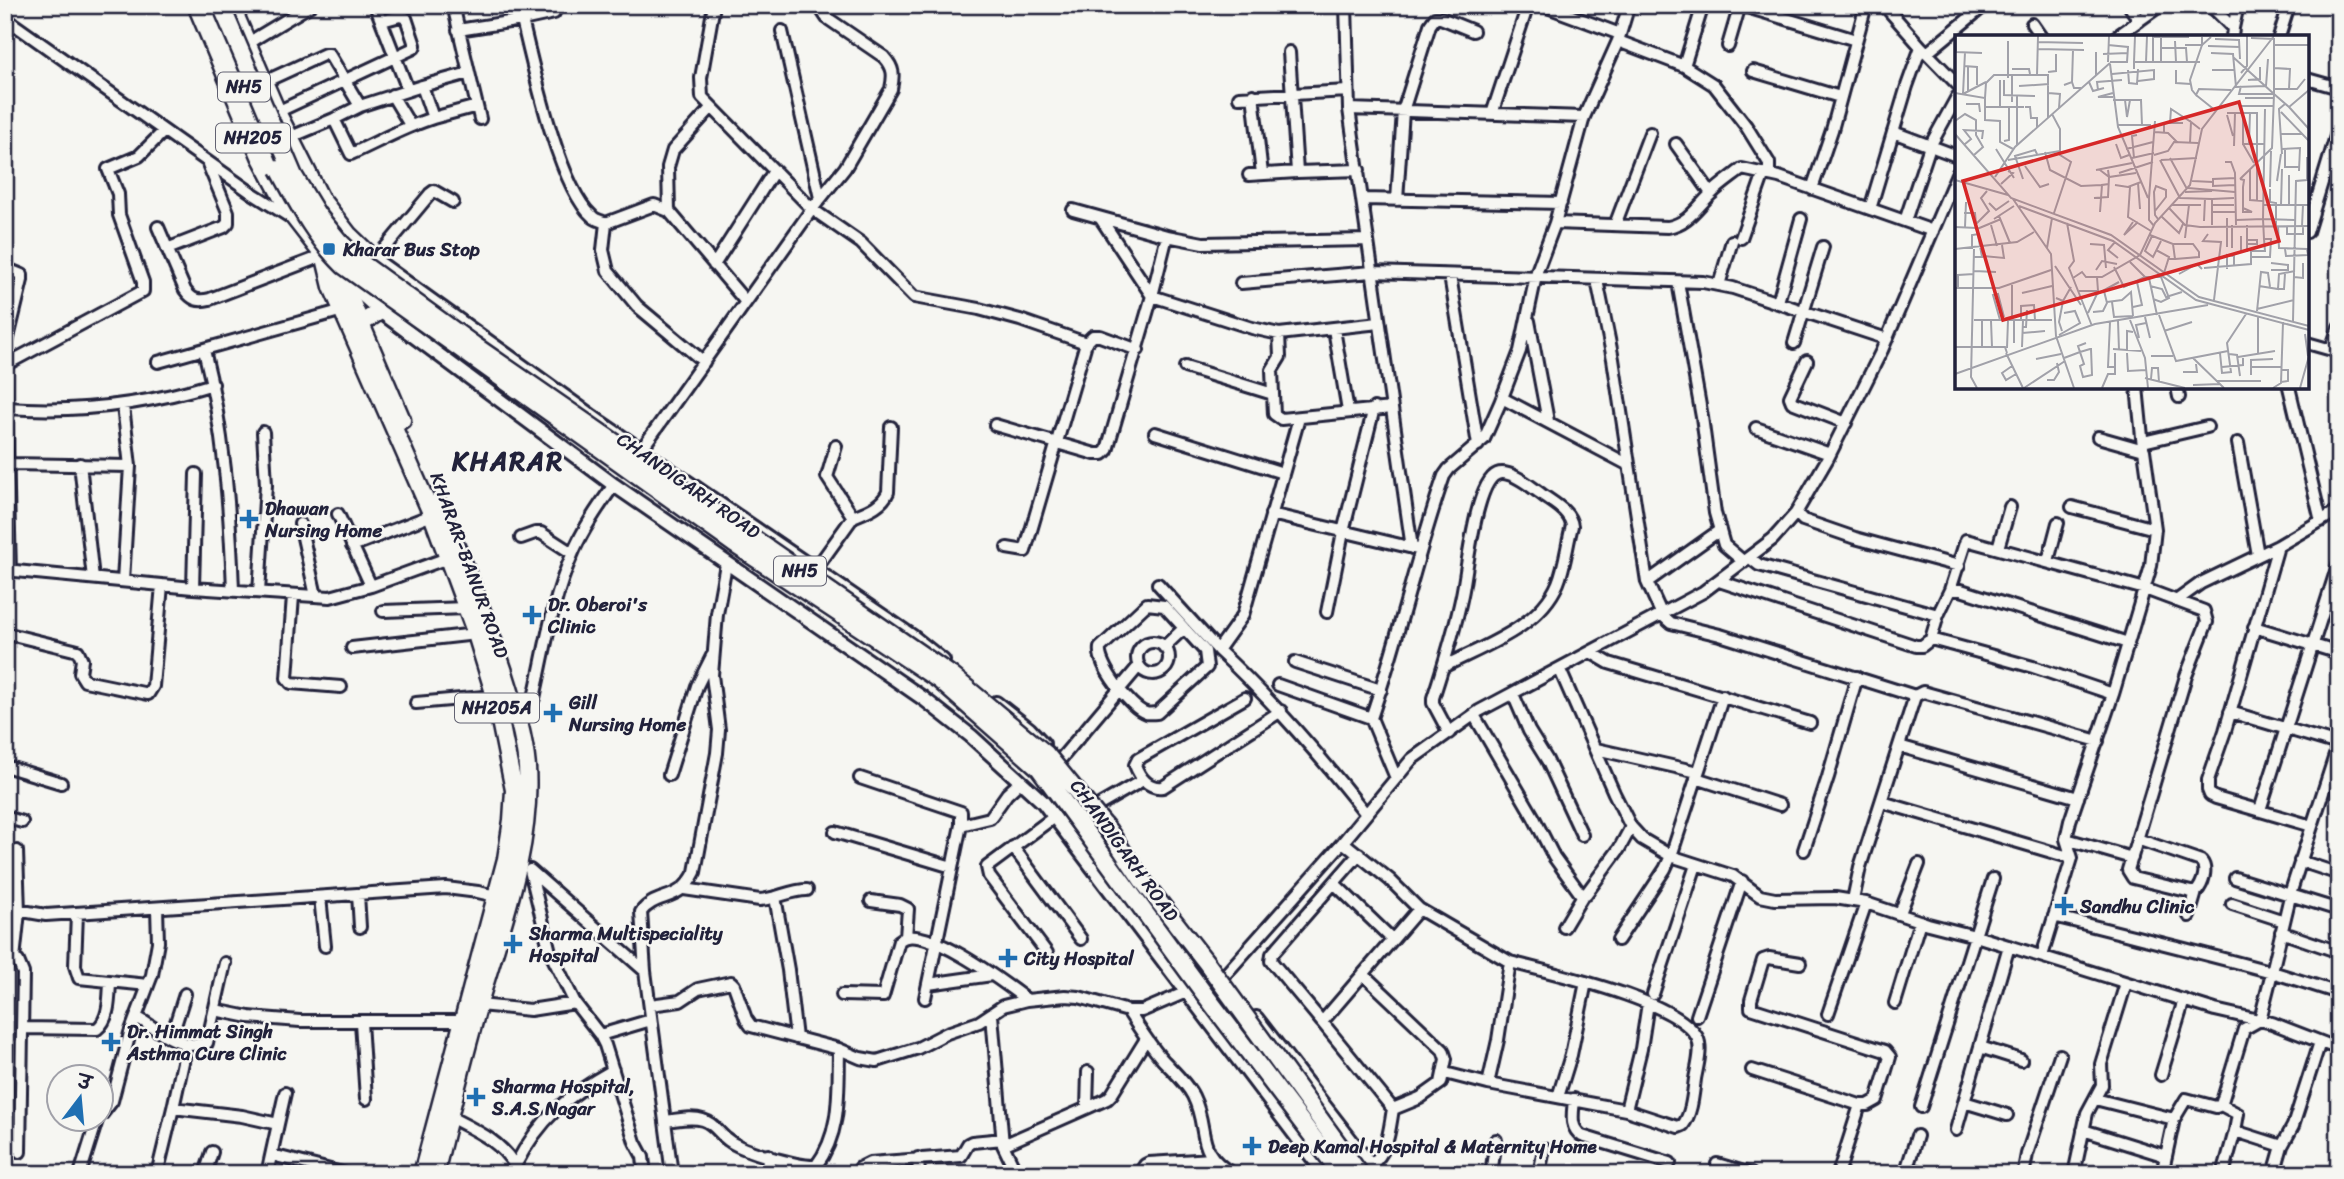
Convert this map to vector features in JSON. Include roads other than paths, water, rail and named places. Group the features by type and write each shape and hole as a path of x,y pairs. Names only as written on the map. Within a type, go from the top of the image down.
{"highway":[{"name":"NH205","path":"196,5 260,156 295,220 324,259"},
{"name":"CHANDIGARH ROAD","path":"209,5 279,169 305,218 330,252 379,292 734,544 939,680 1039,768 1203,992 1341,1174"},
{"name":"NH5","path":"220,5 294,176 317,214 339,241 403,295 951,674 1046,754 1109,831 1142,880 1369,1171"},
{"name":"NH205","path":"231,5 277,112 328,208 374,260"},
{"path":"354,240 340,275 324,259 354,240"},
{"name":"KHARAR-BANUR ROAD","path":"324,259 332,287 432,515 454,556 466,607 495,696 514,790 512,820 518,864 503,898 463,1021 422,1174"},
{"name":"NH205A","path":"340,275 362,323 454,556 476,592 516,709 527,768 526,811 518,864"},
{"path":"362,323 380,311"},
{"name":"NH205A","path":"435,1174 479,1005 503,898"}],"main road":[{"path":"374,260 923,646 1029,729 1096,807 1369,1171"},
{"path":"340,275 380,311 614,485 923,699 971,736 1042,802 1325,1174"},
{"path":"726,564 753,527"}],"street":[{"path":"248,43 311,5"},
{"path":"374,5 408,90"},
{"path":"453,5 480,119"},
{"path":"714,5 701,88 702,97 812,209 861,243 914,297 989,312 1086,343"},
{"path":"641,450 812,209 845,168 891,89 894,75 891,65 884,57 827,18 823,12 824,5"},
{"path":"1346,5 1349,109 1379,323 1416,549"},
{"path":"1492,114 1528,5"},
{"path":"1542,5 1684,66 1714,85 1746,126 1769,163 1767,174 1736,239 1718,285"},
{"path":"1396,778 1371,718 1381,690 1416,549 1444,476 1484,439 1502,398 1520,351 1535,278 1555,223 1584,117 1619,38 1629,5"},
{"path":"1684,66 1703,5"},
{"path":"1728,46 1740,5 1856,40"},
{"path":"1812,189 1866,5"},
{"path":"1884,5 1955,83"},
{"path":"2129,5 2139,20"},
{"path":"2119,35 2161,5"},
{"path":"2210,5 2233,32"},
{"path":"2233,32 2238,5"},
{"path":"2280,35 2289,5"},
{"path":"1870,209 1893,132 1924,50 1980,7"},
{"path":"458,30 554,13"},
{"path":"277,112 411,50 415,45 407,18 400,16 382,21"},
{"path":"5,18 252,193 295,220 328,208"},
{"path":"1397,200 1403,111 1432,21 1441,18 1473,31"},
{"path":"522,20 549,124 573,191 592,217 606,223 654,205 669,211 746,302"},
{"path":"2032,24 2040,35"},
{"path":"782,31 820,198"},
{"path":"1289,52 1297,172"},
{"path":"264,82 325,54 332,57 360,106"},
{"path":"1754,71 1840,97"},
{"path":"291,137 391,95 469,74"},
{"path":"2309,80 2339,88"},
{"path":"422,86 433,118"},
{"path":"1239,97 1348,91"},
{"path":"391,95 410,125"},
{"path":"1253,95 1262,174"},
{"path":"1905,221 1930,146 1955,101"},
{"path":"334,119 351,154 410,125 477,106"},
{"path":"669,211 668,167 673,150 711,108"},
{"path":"1349,109 1584,117"},
{"path":"2309,225 2339,126"},
{"path":"5,365 142,291 143,282 119,215 118,194 108,169 139,156 164,131"},
{"path":"1893,132 1955,155"},
{"path":"1615,225 1650,133"},
{"path":"1676,144 1711,193"},
{"path":"167,248 224,227 228,223 229,212 207,161"},
{"path":"1555,223 1668,227 1680,224 1695,213 1711,193 1742,169 1767,174 1933,231"},
{"path":"1249,175 1359,170"},
{"path":"714,265 774,171"},
{"path":"650,1005 680,1001 698,989 730,982 734,985 748,1024 868,1060 888,1058 918,1048 947,1033 971,1026 1003,1006 1027,1000 1079,997 1128,1011 1147,1010 1224,976 1343,842 1412,759 1474,715 1662,615 1719,581 1773,540 1796,513 1846,423 1887,339 1955,179"},
{"path":"374,260 434,191 453,202"},
{"path":"1363,200 1561,203"},
{"path":"1073,210 1167,236 1220,244 1367,240"},
{"path":"1101,219 1152,296 1264,332 1279,334 1379,323"},
{"path":"1778,302 1801,219"},
{"path":"606,223 603,250 608,271 637,306 704,362"},
{"path":"158,227 185,290 190,298 197,300 210,299 324,259"},
{"path":"995,425 1095,454 1105,452 1138,350 1167,236"},
{"path":"1794,343 1823,247"},
{"path":"5,268 22,275 22,280 5,356"},
{"path":"1241,283 1372,272 1718,285 1887,339"},
{"path":"1450,276 1478,445"},
{"path":"1597,280 1613,359 1647,582 1662,615 1671,623 1720,635 1915,695 1923,692 2098,741"},
{"path":"1678,282 1724,545 1759,565 1938,615"},
{"path":"158,362 343,310"},
{"path":"1527,314 1548,421"},
{"path":"2309,344 2335,350 2339,327"},
{"path":"1334,329 1348,411"},
{"path":"1279,334 1280,357 1271,374 1276,417 1300,418 1392,408"},
{"path":"1007,548 1025,551 1086,343 1093,336 1100,335 1138,350"},
{"path":"204,350 224,447 233,590"},
{"path":"1807,361 1790,397 1791,402 1846,423"},
{"path":"1185,368 1273,394"},
{"path":"5,371 6,444 9,464 5,582"},
{"path":"6,401 60,411 123,406 213,384"},
{"path":"2042,956 2072,858 2066,839 2077,798 2113,694 2153,558 2155,529 2137,388"},
{"path":"2289,388 2321,521"},
{"path":"1502,398 1629,465"},
{"path":"123,406 130,466 124,581"},
{"path":"1327,612 1343,532 1374,408"},
{"path":"1218,650 1243,615 1300,418"},
{"path":"815,570 853,517 880,504 885,498 888,492 891,427"},
{"path":"2098,437 2143,446 2207,427"},
{"path":"1756,428 1830,454"},
{"path":"259,592 266,494 263,432"},
{"path":"1155,433 1283,473"},
{"path":"2238,443 2258,555"},
{"path":"836,446 827,477 853,517"},
{"path":"9,464 130,466"},
{"path":"80,464 93,578"},
{"path":"1443,667 1517,630 1545,605 1559,583 1572,520 1527,484 1506,473 1498,473 1491,478 1476,516 1468,547 1462,594 1433,703 1449,733"},
{"path":"193,587 195,474"},
{"path":"516,709 530,704 534,698 557,597 572,553 614,485"},
{"path":"1998,548 2010,507"},
{"path":"2072,507 2155,529"},
{"path":"2176,601 2213,576 2278,546 2339,510"},
{"path":"1796,513 1803,520 1855,538 1959,566"},
{"path":"338,514 371,586"},
{"path":"1271,514 1416,549"},
{"path":"352,546 432,515"},
{"path":"2048,561 2058,523"},
{"path":"300,524 316,596"},
{"path":"1647,582 1720,530"},
{"path":"521,538 541,533 572,553"},
{"path":"1719,581 1922,646 1931,639 1966,540 2048,561 2204,611 2207,622 2186,676 2129,870 2133,878 2196,892"},
{"path":"2278,546 2208,780 2208,790 2210,796 2312,826"},
{"path":"7,570 330,597 371,586 454,556"},
{"path":"2260,810 2339,562"},
{"path":"684,889 695,872 717,753 719,730 713,691 714,653 726,564"},
{"path":"5,632 78,651 82,660 79,673 85,681 148,694 153,686 162,584"},
{"path":"1158,584 1218,650 1281,710 1366,814"},
{"path":"1950,590 1961,590 2128,643"},
{"path":"293,596 287,678 291,683 300,686 341,687"},
{"path":"1147,604 1164,606 1205,651 1207,667 1157,713 1146,713 1118,689 1102,664 1100,648 1147,604"},
{"path":"383,611 466,607"},
{"path":"2254,627 2339,653"},
{"path":"1164,647 1184,628"},
{"path":"352,648 476,634"},
{"path":"1931,639 2033,667 2113,694"},
{"path":"1154,642 1164,647 1170,659 1162,672 1151,675 1139,666 1137,654 1144,645 1154,642"},
{"path":"669,775 697,686 714,653"},
{"path":"1592,653 1609,663 1810,723"},
{"path":"1296,662 1381,690"},
{"path":"1059,761 1139,666"},
{"path":"1560,670 1631,827 1642,839 1671,856 1724,872 1742,881 1760,896 1775,899 1810,897 1866,903 2126,983 2260,1020 2339,1049"},
{"path":"1804,850 1857,677"},
{"path":"1278,685 1371,718"},
{"path":"1513,694 1582,835"},
{"path":"1853,900 1860,867 1915,695"},
{"path":"416,703 495,696"},
{"path":"1618,940 1671,856 1723,696"},
{"path":"1245,698 1138,759 1135,765 1143,780 1154,787 1163,787 1281,710"},
{"path":"2221,1105 2244,1029 2260,1020 2300,862 2339,743 2230,712"},
{"path":"1474,715 1554,857 1568,879 1583,895"},
{"path":"1899,746 2077,798"},
{"path":"1595,749 1697,775 1780,805"},
{"path":"5,766 61,783"},
{"path":"860,778 957,809 962,817 925,998"},
{"path":"1096,807 1143,780"},
{"path":"961,825 990,818 1007,794 1020,782"},
{"path":"1881,802 2072,858"},
{"path":"5,817 22,822"},
{"path":"1047,953 987,872 990,863 1054,817"},
{"path":"1564,927 1583,895 1619,849 1631,827"},
{"path":"835,832 952,867"},
{"path":"2066,839 2132,858"},
{"path":"2137,839 2201,861 2205,866 2189,916"},
{"path":"1343,842 1390,880 1419,909 1510,962 1650,999 1692,1030 1699,1045 1687,1119 1684,1125 1678,1126 1626,1110 1488,1084 1445,1073"},
{"path":"1013,846 1082,939"},
{"path":"17,851 19,912 9,959 22,965 23,973 20,1152"},
{"path":"1359,854 1272,954 1271,961 1392,1109 1388,1142 1369,1171"},
{"path":"2300,862 2339,874"},
{"path":"518,864 645,971"},
{"path":"518,864 550,952 575,1003 600,1035 635,1143 643,1157 645,1174"},
{"path":"1900,914 1919,864"},
{"path":"1626,1110 1650,999 1696,865"},
{"path":"2235,878 2339,910"},
{"path":"1921,1107 1993,879"},
{"path":"1697,1016 1742,881"},
{"path":"1335,884 1392,939"},
{"path":"5,908 46,915 446,888 503,898"},
{"path":"672,1174 645,971 641,912 645,906 684,889 750,899 807,890"},
{"path":"358,894 360,927"},
{"path":"320,897 325,946"},
{"path":"775,897 788,970 796,1038"},
{"path":"871,901 900,905 908,909 906,937"},
{"path":"1828,1014 1866,903"},
{"path":"2232,904 2339,952"},
{"path":"116,1083 130,1033 148,985 158,943 157,908"},
{"path":"1322,1022 1419,909"},
{"path":"77,913 75,973 79,978 148,985"},
{"path":"2054,916 2143,940 2195,950 2339,993"},
{"path":"1895,1003 1920,921"},
{"path":"842,995 883,996 898,945 902,938 906,937 938,943 992,975 1027,1000"},
{"path":"1956,1130 2009,946"},
{"path":"1752,1070 1860,1105 1868,1105 1877,1100 1889,1061 1888,1054 1755,1010 1750,1006 1763,960 1769,958 1800,963"},
{"path":"1488,1084 1510,962"},
{"path":"137,1017 171,1038 187,1044 207,1043 225,963"},
{"path":"1363,974 1443,1051 1446,1059 1441,1083 1420,1098 1392,1109"},
{"path":"928,984 992,975"},
{"path":"22,1028 101,1027 107,1011 110,982"},
{"path":"1558,1097 1571,1055 1586,982"},
{"path":"2074,1174 2087,1113 2102,1085 2101,1064 2126,983"},
{"path":"171,1038 185,993"},
{"path":"2161,1074 2184,1000"},
{"path":"479,1005 530,1010 575,1003"},
{"path":"215,1010 278,1020 463,1021"},
{"path":"1128,1011 1146,1039 1191,1091 1212,1159 1233,1174"},
{"path":"992,1015 1003,1142 1017,1174"},
{"path":"600,1035 651,1020"},
{"path":"361,1022 366,1099"},
{"path":"858,1174 860,1168 870,1163 961,1156 972,1142 1003,1142 1107,1099 1146,1039"},
{"path":"2274,1174 2282,1146 2293,1126 2320,1042"},
{"path":"157,1174 187,1044"},
{"path":"1980,1047 2021,1060"},
{"path":"665,1121 702,1119 730,1142 817,1170 837,1120 838,1049"},
{"path":"2025,1174 2027,1154 2060,1055"},
{"path":"514,1170 538,1129 563,1101 613,1070"},
{"path":"1087,1108 1088,1072"},
{"path":"267,1174 285,1093"},
{"path":"1574,1099 1572,1125 1575,1132 1670,1163"},
{"path":"2095,1099 2174,1119"},
{"path":"2162,1174 2174,1119 2186,1099 2216,1107 2221,1105 2238,1114 2223,1174"},
{"path":"1964,1102 2007,1115"},
{"path":"1838,1174 1860,1105"},
{"path":"173,1108 242,1116 278,1124"},
{"path":"450,1117 496,1142 510,1156 514,1170"},
{"path":"2083,1130 2166,1156"},
{"path":"2235,1131 2282,1146"},
{"path":"80,1174 92,1134"},
{"path":"1916,1136 1906,1171 1926,1174"},
{"path":"1492,1174 1496,1140"},
{"path":"1539,1174 1544,1149"},
{"path":"205,1174 212,1152"},
{"path":"272,1155 346,1174"},
{"path":"767,1174 768,1156"},
{"path":"918,1158 919,1174"},
{"path":"1143,1171 1212,1159"},
{"path":"1717,1164 1751,1174"},
{"path":"1567,1174 1577,1174"}],"place":[{"name":"Kharar Bus Stop","path":"329,249"},
{"name":"Dhawan Nursing Home","path":"249,519"},
{"name":"Dr. Oberoi's Clinic","path":"532,615"},
{"name":"Gill Nursing Home","path":"553,713"},
{"name":"Sandhu Clinic","path":"2064,906"},
{"name":"Sharma Multispeciality Hospital","path":"513,944"},
{"name":"City Hospital","path":"1008,958"},
{"name":"Dr. Himmat Singh Asthma Cure Clinic","path":"111,1042"},
{"name":"Sharma Hospital, S.A.S Nagar","path":"476,1097"},
{"name":"Deep Kamal Hospital & Maternity Home","path":"1252,1146"}],"district":[{"name":"KHARAR","path":"508,461"}]}
